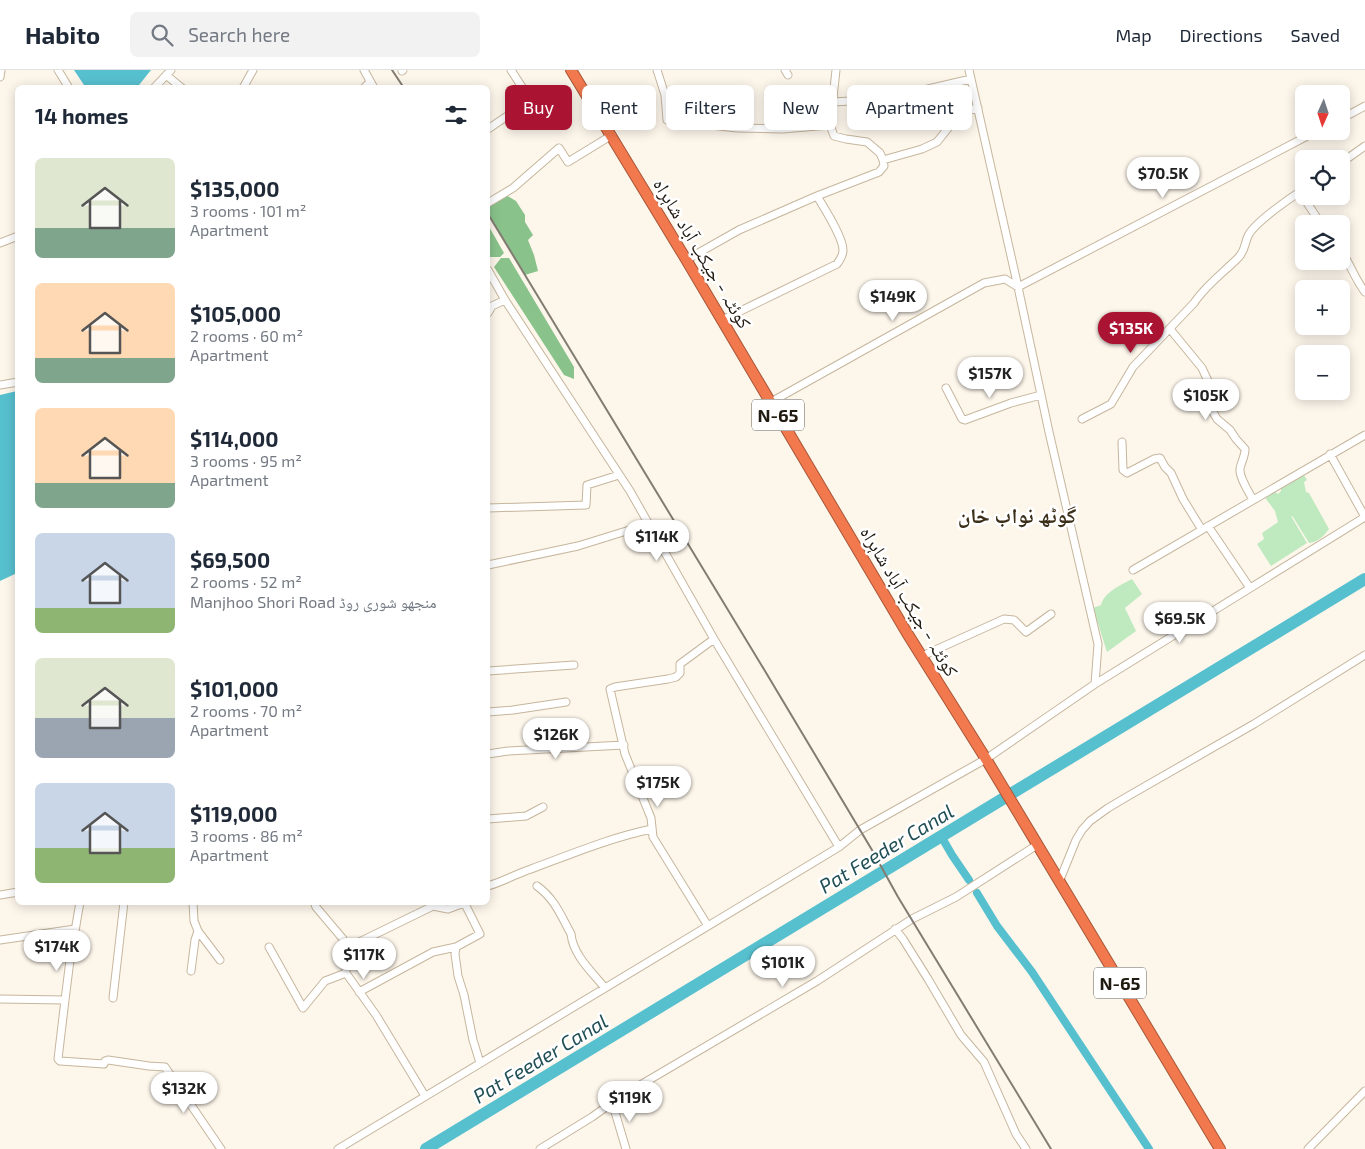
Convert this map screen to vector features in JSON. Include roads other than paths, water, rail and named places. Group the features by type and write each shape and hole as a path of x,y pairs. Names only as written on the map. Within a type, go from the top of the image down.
{"highway":[{"name":"کوئٹہ - جیکب آباد شاہراہ","path":"571,70 612,135 922,656 1220,1149"}],"street":[{"path":"58,70 67,85"},
{"path":"245,85 253,70"},
{"path":"364,70 372,84"},
{"path":"490,128 528,102 529,98 511,70"},
{"path":"657,70 665,95 667,120 737,128 764,129"},
{"path":"834,85 836,70"},
{"path":"969,70 1098,644 1095,684"},
{"path":"157,85 169,73 179,85"},
{"path":"837,102 898,96 972,79"},
{"path":"1350,114 1365,106"},
{"path":"883,160 922,150 937,142 949,127 950,114 978,108"},
{"path":"686,260 739,230 817,196 879,172 884,166 880,153 867,142 834,136 832,130"},
{"path":"490,202 513,188 559,148 568,162 612,135"},
{"path":"1018,287 1300,140"},
{"path":"1350,157 1365,146"},
{"path":"1082,419 1111,404 1134,367 1194,303 1200,293 1243,252 1249,234 1256,226 1295,195"},
{"path":"722,320 837,264 841,259 843,247 840,238 817,196"},
{"path":"0,243 15,237"},
{"path":"1350,265 1365,292"},
{"path":"490,274 504,300 630,491 714,639 839,846"},
{"path":"771,402 984,283 1005,279 1018,287"},
{"path":"490,310 492,306 504,300"},
{"path":"1170,329 1202,368 1208,381 1213,412 1217,419 1230,430 1245,449 1245,456 1240,469 1253,500"},
{"path":"0,385 15,382"},
{"path":"946,388 962,419 965,420 1011,403 1041,395"},
{"path":"1134,570 1365,435"},
{"path":"1122,442 1123,470 1127,472 1160,458 1171,473 1183,499 1250,588"},
{"path":"338,1149 839,846 860,830 986,760 1095,684 1365,517 1330,454"},
{"path":"490,508 586,505 587,485 619,475"},
{"path":"490,565 578,546 649,524"},
{"path":"922,656 1004,619 1014,620 1026,632 1051,614"},
{"path":"708,926 653,837 651,818 627,762 610,689 659,681 676,676 680,673 680,664 714,639"},
{"path":"1059,882 1076,840 1090,821 1115,804 1254,724 1365,655"},
{"path":"490,671 574,665"},
{"path":"490,712 566,702"},
{"path":"490,754 508,751 624,745"},
{"path":"490,819 526,816 543,807"},
{"path":"490,885 529,869 612,840 652,829"},
{"path":"540,1149 592,1117 612,1102 817,981 912,919 956,897 1037,845"},
{"path":"537,886 552,899 571,934 582,960 605,988"},
{"path":"0,895 15,892"},
{"path":"79,905 58,1059 60,1062 104,1064 104,1061 108,1060 165,1067 221,1149"},
{"path":"113,998 124,905"},
{"path":"193,905 194,921 198,931 220,960"},
{"path":"315,905 343,939 346,973 376,1016 426,1096"},
{"path":"345,949 432,906 448,909 459,905"},
{"path":"359,992 433,952 456,947 480,934 465,905"},
{"path":"0,940 75,929"},
{"path":"895,930 908,947 961,1035 984,1062 1016,1134 1026,1149"},
{"path":"191,971 198,931"},
{"path":"269,947 303,1008 325,981 346,973"},
{"path":"456,947 454,954 458,976 480,1063"},
{"path":"0,1000 65,1000"},
{"path":"1308,1149 1365,1091"},
{"path":"612,1102 626,1149"}],"water":[{"path":"74,70 151,70 139,85 84,85"},
{"path":"15,391 15,574 0,581 0,395"}],"waterway":[{"name":"Pat Feeder Canal","path":"426,1149 1365,579"},
{"path":"941,836 969,880"},
{"path":"977,893 997,926 1032,972 1149,1149"}],"railway":[{"path":"392,70 402,85"},
{"path":"490,217 765,671 898,897 1051,1149"}],"district":[{"name":"گوٹھ نواب خان","path":"1017,514"}]}
